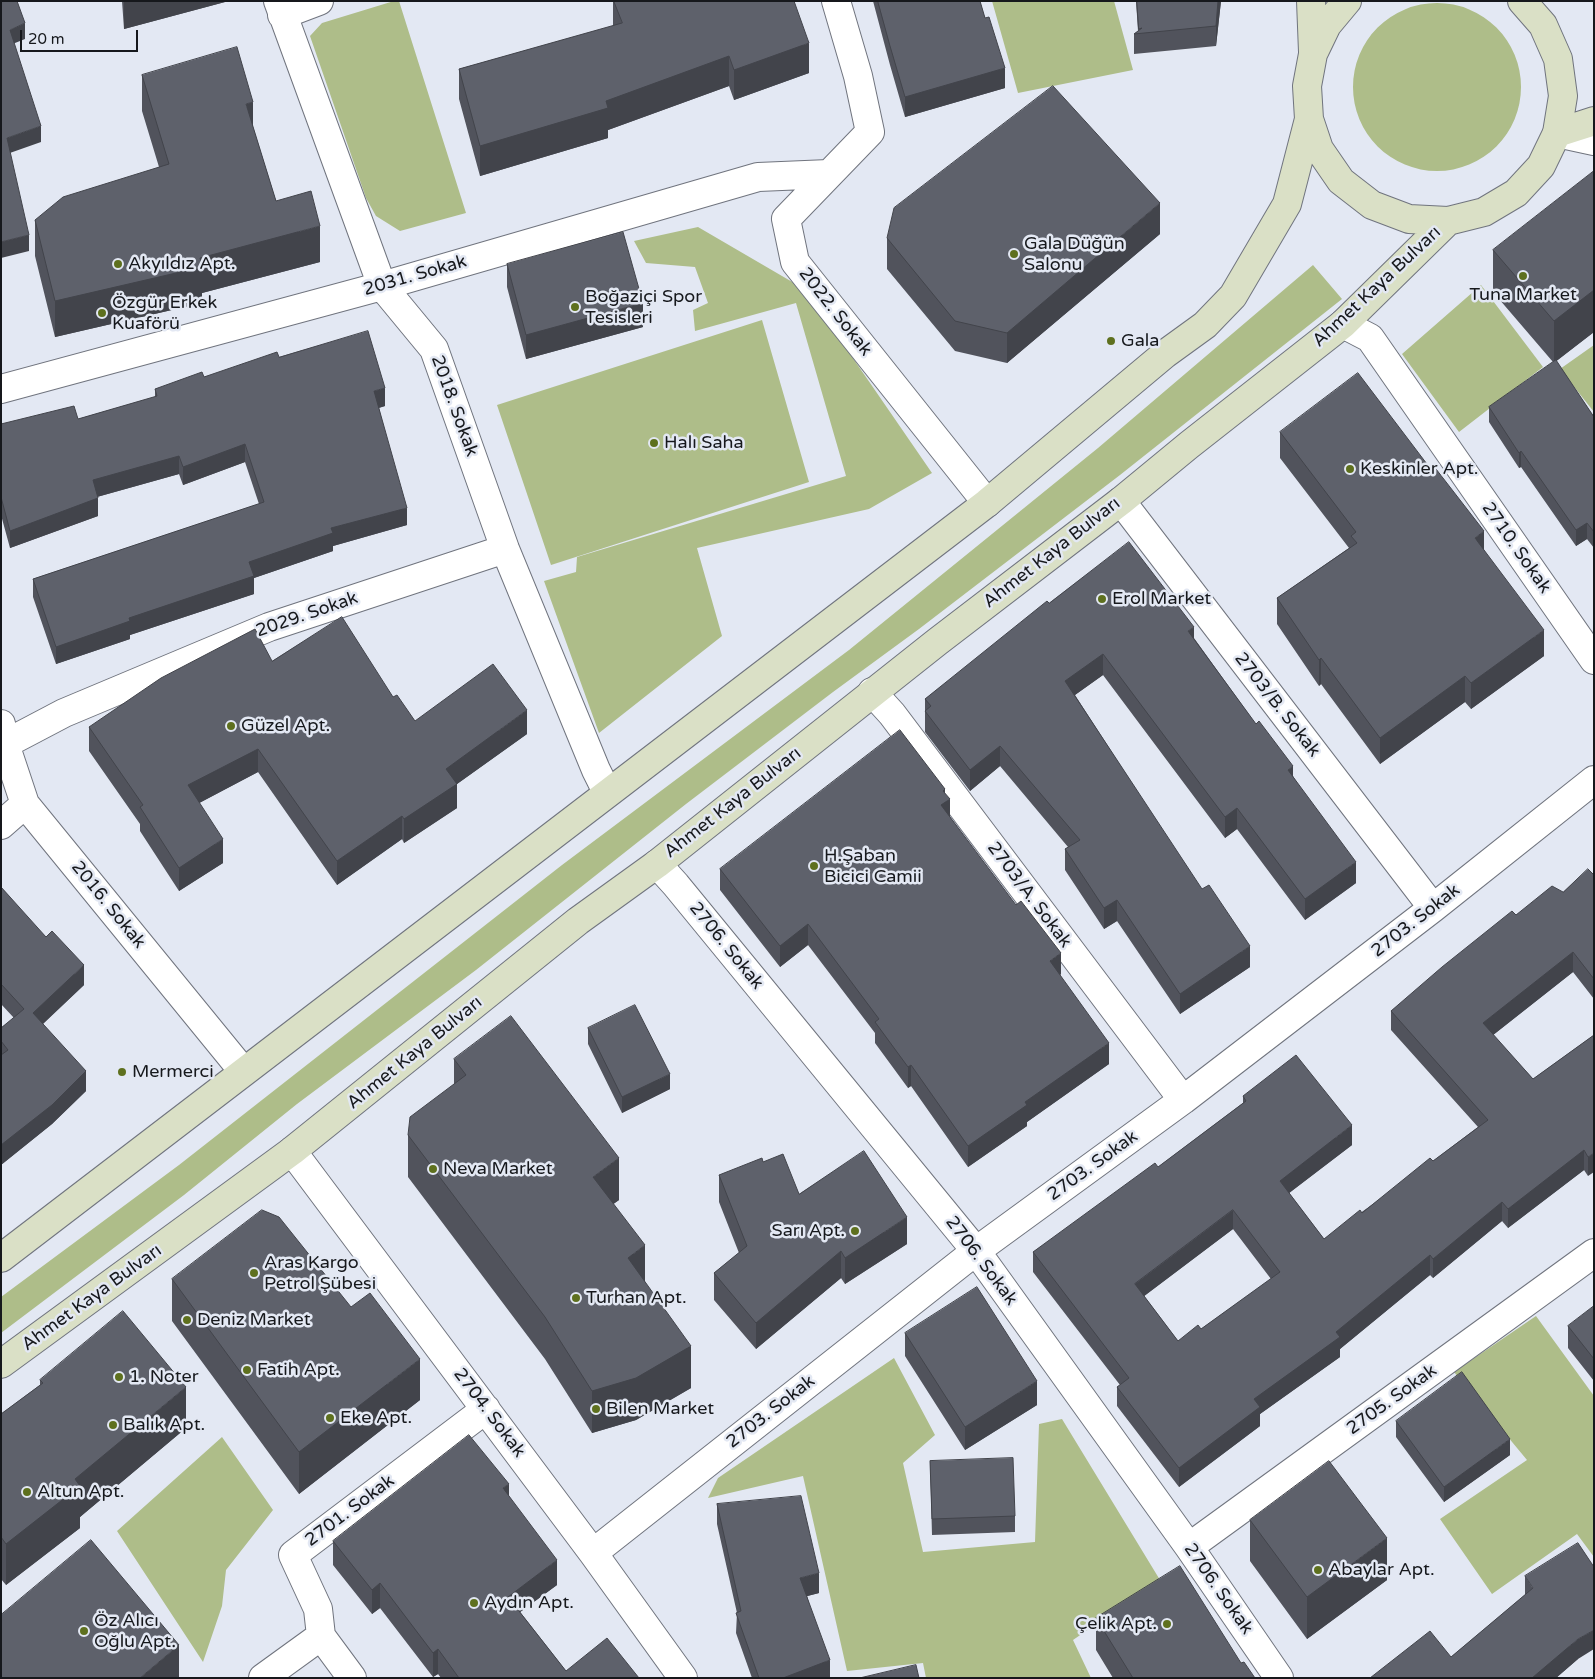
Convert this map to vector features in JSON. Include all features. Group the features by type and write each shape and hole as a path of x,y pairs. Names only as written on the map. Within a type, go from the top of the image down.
{"main road":[{"path":"1311,1 1313,54 1307,86 1309,118 1319,149 1341,181 1372,206 1409,219 1448,221 1484,212 1516,193 1541,166 1557,133 1563,96 1558,59 1543,25 1522,1"},
{"path":"1313,54 1327,25 1347,1"},
{"path":"1,1258 986,503 1165,354 1205,325 1233,296 1287,204 1309,118"},
{"path":"1557,133 1594,120"},
{"name":"Ahmet Kaya Bulvarı","path":"1,1364 292,1151 578,921 657,864 872,692 1121,501 1196,439 1343,324 1448,221"}],"street":[{"path":"280,8 318,1"},
{"name":"2022. Sokak","path":"836,1 858,76 870,132 786,219 795,262 986,503"},
{"name":"2018. Sokak","path":"280,8 382,286 434,349 506,549 596,770 607,792"},
{"path":"1557,133 1594,141"},
{"name":"2031. Sokak","path":"1,388 382,286 758,177 829,174"},
{"name":"2710. Sokak","path":"1343,324 1370,338 1594,660"},
{"name":"2703/B. Sokak","path":"1121,501 1433,908"},
{"name":"2029. Sokak","path":"3,734 64,713 269,627 506,549"},
{"name":"2703/A. Sokak","path":"872,692 892,714 1183,1100"},
{"name":"2016. Sokak","path":"3,734 25,804 243,1071"},
{"name":"2703. Sokak","path":"593,1553 976,1251 1183,1100 1433,908 1594,780"},
{"path":"1,825 25,804"},
{"name":"2706. Sokak","path":"657,864 976,1251 1189,1547 1279,1678"},
{"name":"2704. Sokak","path":"292,1151 593,1553 682,1678"},
{"name":"2705. Sokak","path":"1189,1547 1594,1253"},
{"name":"2701. Sokak","path":"322,1636 318,1609 294,1555 486,1409"},
{"path":"264,1678 322,1636 352,1678"}],"green space":[{"path":"399,1 466,213 400,231 376,216 366,198 310,36 322,23"},
{"path":"992,1 1114,1 1133,70 1018,93"},
{"path":"1445,3 1462,6 1477,12 1497,27 1512,47 1518,62 1521,87 1518,112 1512,127 1497,147 1477,162 1462,168 1429,171 1412,168 1397,162 1372,141 1362,127 1356,112 1353,79 1356,62 1362,47 1383,22 1397,12 1412,6"},
{"path":"698,227 806,290 932,473 869,509 697,548 722,636 599,733 544,581 576,572 577,557 846,476 796,303 695,331 693,310 708,303 695,267 646,263 634,241"},
{"path":"1313,265 1342,299 1120,475 686,804 476,970 297,1104 184,1195 1,1333 1,1297 179,1165 562,865 849,650 1098,448"},
{"path":"1481,285 1543,367 1459,432 1402,354"},
{"name":"Halı Saha","path":"762,320 809,482 551,565 497,405"},
{"path":"1594,345 1594,412 1560,369"},
{"path":"1536,1316 1594,1396 1594,1557 1577,1534 1492,1594 1440,1519 1527,1460 1454,1372"},
{"path":"894,1358 935,1435 903,1463 923,1552 1035,1542 1039,1424 1062,1419 1160,1580 1073,1640 1091,1678 926,1678 923,1663 847,1671 803,1476 708,1498 718,1478"},
{"path":"222,1437 273,1510 226,1570 222,1606 203,1662 117,1531"}],"building":[{"path":"1,1 17,1 25,23 10,30 41,126 7,138 29,235 1,242"},
{"path":"614,1 794,1 809,43 734,70 729,56 606,101 608,108 480,146 459,69 622,23"},
{"path":"878,1 980,1 985,18 989,17 1005,68 905,97"},
{"path":"1137,1 1218,1 1216,26 1134,34 1142,28 1139,29"},
{"path":"237,47 253,102 246,104 276,201 311,191 320,226 200,258 202,267 55,301 35,220 63,197 169,164 142,75"},
{"name":"Gala Düğün Salonu","path":"1053,86 1160,203 1007,333 955,321 887,238 894,208"},
{"path":"1594,171 1594,290 1554,321 1493,250"},
{"name":"Boğaziçi Spor Tesisleri","path":"623,232 643,303 526,335 507,264"},
{"path":"368,331 385,388 374,391 407,508 331,528 333,533 249,562 254,576 129,618 130,621 56,647 33,579 264,502 245,444 183,467 179,456 93,480 98,498 10,531 1,497 1,424 74,406 78,419 157,396 155,389 202,372 204,377 277,352 279,357"},
{"path":"1556,360 1594,417 1594,532 1587,523 1576,530 1521,451 1519,453 1489,407"},
{"path":"1358,373 1433,472 1436,469 1484,531 1475,538 1544,630 1471,683 1465,676 1380,738 1321,658 1319,660 1277,598 1357,543 1351,536 1356,532 1280,432"},
{"path":"1129,542 1194,627 1188,631 1256,724 1259,721 1293,766 1288,770 1356,862 1305,899 1237,808 1225,817 1103,654 1065,681 1202,889 1209,885 1250,946 1180,994 1117,900 1104,908 1065,849 1080,840 1000,746 970,770 925,711 931,706 925,699 1047,601 1049,603"},
{"path":"342,617 393,697 397,695 415,721 493,664 527,710 446,769 457,784 404,819 402,816 337,861 258,749 188,785 223,839 179,868 140,807 143,805 89,727 161,678 255,629 272,661"},
{"path":"900,730 945,789 943,791 950,799 941,805 1016,905 1021,901 1061,953 1050,961 1109,1043 1025,1102 1027,1105 968,1146 911,1065 908,1067 875,1022 879,1019 808,924 780,946 720,869"},
{"path":"1588,869 1594,875 1594,979 1573,952 1483,1023 1533,1079 1594,1035 1594,1153 1588,1157 1584,1150 1508,1209 1502,1202 1433,1259 1430,1255 1336,1332 1340,1337 1254,1399 1260,1407 1179,1468 1117,1387 1129,1378 1033,1252 1155,1163 1158,1167 1246,1101 1243,1096 1296,1055 1352,1125 1280,1181 1324,1239 1360,1210 1362,1213 1430,1158 1433,1161 1488,1120 1391,1011 1512,911 1516,915 1552,886 1563,892","holes":["1233,1210 1280,1272 1201,1329 1198,1325 1178,1341 1135,1284"]},
{"path":"1,887 46,937 52,931 84,965 33,1013 86,1071 52,1105 1,1145 1,1055 8,1050 1,1041 1,1028 24,1009 1,984"},
{"path":"635,1005 670,1074 622,1097 588,1028"},
{"path":"511,1016 619,1158 593,1177 645,1245 628,1258 691,1346 636,1378 592,1391 545,1317 408,1135 410,1117 466,1075 454,1059"},
{"path":"864,1151 907,1217 845,1258 841,1251 756,1323 714,1273 747,1246 719,1175 762,1158 763,1162 783,1154 799,1194"},
{"path":"262,1210 279,1217 351,1307 370,1293 420,1359 299,1452 172,1279"},
{"path":"977,1287 1037,1381 965,1427 905,1333"},
{"path":"1594,1306 1594,1359 1568,1326"},
{"path":"123,1311 186,1387 75,1479 80,1486 6,1544 1,1537 1,1414 43,1383 40,1380"},
{"path":"1462,1372 1510,1439 1444,1487 1396,1421"},
{"path":"469,1435 509,1484 503,1488 557,1560 508,1597 566,1671 607,1638 639,1678 459,1678 438,1649 433,1653 380,1583 372,1590 333,1541"},
{"path":"1013,1458 1015,1516 932,1519 930,1461"},
{"path":"1329,1461 1387,1538 1307,1597 1250,1520"},
{"path":"801,1496 819,1573 800,1578 830,1660 783,1678 759,1678 736,1613 741,1611 717,1504"},
{"path":"91,1540 179,1645 140,1678 1,1678 1,1615"},
{"path":"1578,1543 1594,1567 1594,1630 1578,1639 1532,1678 1370,1678 1430,1631 1451,1657 1533,1588 1525,1576"},
{"path":"1180,1566 1241,1663 1244,1662 1255,1678 1133,1678 1096,1618"},
{"path":"916,1665 919,1678 860,1678"}],"place":[{"name":"Gala Düğün Salonu","path":"1014,254"},
{"name":"Akyıldız Apt.","path":"118,264"},
{"name":"Tuna Market","path":"1523,276"},
{"name":"Boğaziçi Spor Tesisleri","path":"575,307"},
{"name":"Özgür Erkek Kuaförü","path":"102,313"},
{"name":"Gala","path":"1111,341"},
{"name":"Halı Saha","path":"654,443"},
{"name":"Keskinler Apt.","path":"1350,469"},
{"name":"Erol Market","path":"1102,599"},
{"name":"Güzel Apt.","path":"231,726"},
{"name":"H.Şaban Bicici Camii","path":"814,866"},
{"name":"Mermerci","path":"122,1072"},
{"name":"Neva Market","path":"433,1169"},
{"name":"Sarı Apt.","path":"855,1231"},
{"name":"Aras Kargo Petrol Şübesi","path":"254,1273"},
{"name":"Turhan Apt.","path":"576,1298"},
{"name":"Deniz Market","path":"187,1320"},
{"name":"Fatih Apt.","path":"247,1370"},
{"name":"1. Noter","path":"119,1377"},
{"name":"Bilen Market","path":"596,1409"},
{"name":"Eke Apt.","path":"330,1418"},
{"name":"Balık Apt.","path":"113,1425"},
{"name":"Altun Apt.","path":"27,1492"},
{"name":"Abaylar Apt.","path":"1318,1570"},
{"name":"Aydın Apt.","path":"474,1603"},
{"name":"Çelik Apt.","path":"1167,1624"},
{"name":"Öz Alıcı Oğlu Apt.","path":"84,1631"}]}
